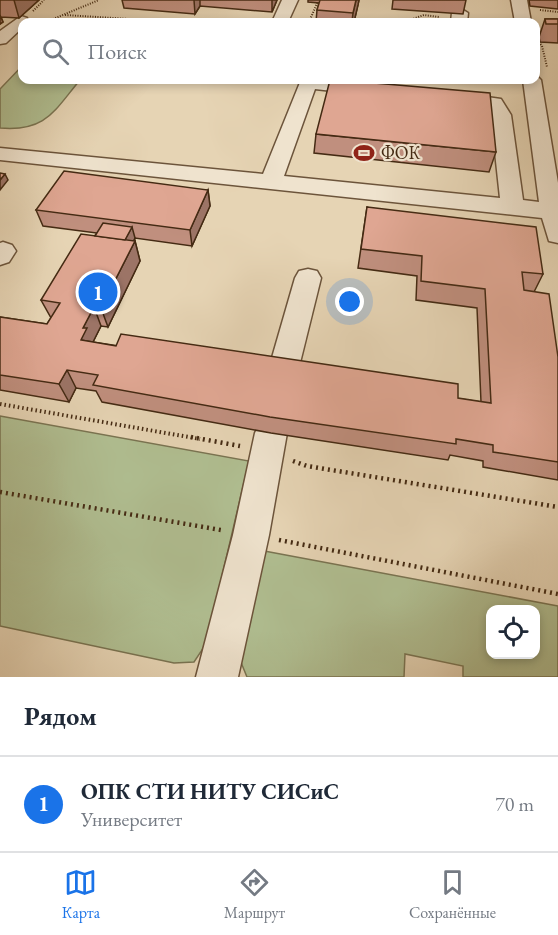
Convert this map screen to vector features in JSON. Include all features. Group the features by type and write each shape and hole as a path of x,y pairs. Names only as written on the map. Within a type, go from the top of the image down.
{"lane":[{"path":"282,18 290,0"},
{"path":"519,0 522,18"},
{"path":"1,37 18,23"},
{"path":"271,182 308,84"},
{"path":"318,84 389,91"},
{"path":"532,84 551,174 552,211 558,235"},
{"path":"435,96 494,103 501,115 512,206"},
{"path":"0,154 552,211"},
{"path":"282,375 308,278"},
{"path":"217,677 251,535 271,433"}],"path":[{"path":"57,18 99,0"},
{"path":"311,18 318,1 312,1"},
{"path":"65,15 113,18"},
{"path":"415,18 423,15"}],"green space":[{"path":"18,70 18,84 77,84 48,117 28,127 16,128 0,128 0,89"},
{"path":"0,416 249,461 206,644 194,662 174,663 0,626"},
{"path":"259,550 558,606 558,677 463,677 463,666 405,654 404,677 247,677 240,660"}],"building":[{"path":"320,0 356,0 353,13 317,10"},
{"path":"545,19 558,19 558,24 546,24"},
{"path":"329,84 385,84 490,93 496,152 316,134"},
{"path":"64,171 208,190 190,230 36,210"},
{"path":"367,207 536,227 543,274 522,272 524,290 549,294 558,357 558,462 493,452 493,445 456,439 456,444 270,417 93,385 98,375 67,370 59,384 0,375 0,317 47,324 60,303 41,300 81,234 135,241 101,308 94,307 83,328 87,328 81,340 116,346 121,334 458,384 458,398 491,403 485,289 421,281 422,256 361,249"},
{"path":"103,223 132,227 125,240 95,236"}],"place":[{"name":"ФОК","path":"364,153"},
{"name":"ОПК СТИ НИТУ СИСиС","path":"98,292"}]}
